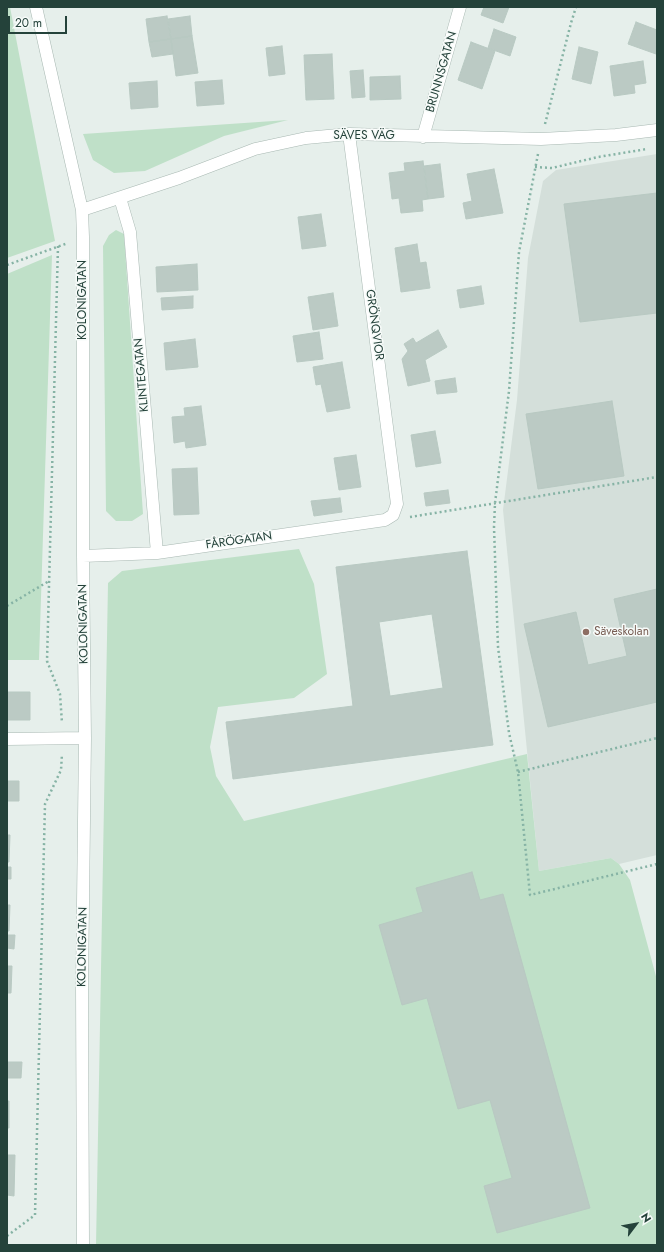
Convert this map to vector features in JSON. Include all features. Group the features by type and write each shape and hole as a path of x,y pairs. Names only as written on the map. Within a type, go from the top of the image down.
{"street":[{"name":"KOLONIGATAN","path":"36,7 82,210 83,556 86,738 82,985 83,1245"},
{"name":"BRUNNSGATAN","path":"423,137 460,7"},
{"name":"SÄVES VÄG","path":"82,210 179,178 255,150 306,138 349,134 541,140 616,135 657,130"},
{"name":"GRÖNQVIOR","path":"349,134 397,504 393,515"},
{"name":"KLINTEGATAN","path":"120,198 130,232 157,553"},
{"name":"FÅRÖGATAN","path":"83,556 157,553 385,520 393,515"},
{"path":"7,739 86,738"}],"path":[{"path":"576,7 541,140 519,252 509,391 495,503 494,527 498,647 509,734 518,772 530,895 657,864"},
{"path":"535,167 552,168 598,157 650,149"},
{"path":"7,265 83,237"},
{"path":"393,515 408,517 657,477"},
{"path":"7,606 49,581"},
{"path":"518,772 657,738"}],"shaded area":[{"name":"Säveskolan","path":"657,154 657,855 619,864 611,858 539,871 503,510 517,400 528,258 543,181 556,170"}],"green space":[{"path":"7,7 10,7 55,241 7,258"},
{"path":"288,120 224,136 145,171 114,173 93,160 83,134"},
{"path":"116,230 124,234 143,514 132,521 116,521 106,511 103,246 109,235"},
{"path":"52,255 39,660 7,660 7,274"},
{"path":"299,549 314,584 327,674 294,698 218,707 210,747 216,776 244,821 527,754 539,871 611,858 619,864 630,880 657,980 657,1245 96,1245 108,583 122,571"}],"building":[{"path":"484,7 509,7 503,23 481,15"},
{"path":"167,16 171,39 149,42 146,19"},
{"path":"190,16 192,36 171,39 168,19"},
{"path":"636,22 657,30 656,54 628,44"},
{"path":"494,29 516,37 510,56 488,48"},
{"path":"192,36 198,73 176,76 171,39"},
{"path":"171,39 173,54 152,57 149,42"},
{"path":"471,42 495,51 482,89 458,80"},
{"path":"282,46 285,74 269,76 266,48"},
{"path":"579,47 598,52 591,84 572,79"},
{"path":"332,54 334,99 306,100 304,55"},
{"path":"643,61 646,83 634,85 635,93 614,96 610,66"},
{"path":"363,70 365,97 352,98 350,71"},
{"path":"400,76 401,99 370,100 370,77"},
{"path":"222,80 224,104 197,106 195,82"},
{"path":"157,81 158,107 131,109 129,83"},
{"path":"423,161 428,199 422,200 423,211 401,213 399,198 392,199 389,173 405,171 404,163"},
{"path":"440,164 444,197 428,199 424,166"},
{"path":"494,169 503,213 466,219 463,203 472,201 467,174"},
{"path":"657,193 657,313 580,322 564,204"},
{"path":"321,214 326,246 302,249 298,217"},
{"path":"417,244 420,263 426,262 430,288 401,292 395,248"},
{"path":"197,264 198,290 157,292 156,267"},
{"path":"481,286 484,304 460,308 457,290"},
{"path":"333,293 338,326 313,330 308,297"},
{"path":"193,296 193,308 162,310 161,298"},
{"path":"438,330 447,347 425,360 430,381 408,386 402,359 408,351 404,344 413,338 416,343"},
{"path":"319,332 323,359 297,362 293,336"},
{"path":"195,339 198,367 166,370 164,343"},
{"path":"342,362 350,408 327,412 321,384 316,385 313,367"},
{"path":"455,378 457,392 437,394 435,381"},
{"path":"612,401 624,476 538,489 526,414"},
{"path":"201,406 206,445 186,448 185,441 174,443 172,417 185,416 184,408"},
{"path":"435,431 441,463 416,467 411,435"},
{"path":"356,455 361,487 339,490 334,458"},
{"path":"197,468 199,514 174,515 172,469"},
{"path":"448,490 450,503 426,506 424,493"},
{"path":"340,498 342,512 314,516 311,501"},
{"path":"467,551 493,745 233,779 226,722 353,706 336,567","holes":["432,614 443,688 390,696 379,622"]},
{"path":"657,589 657,702 548,727 524,624 576,612 588,665 627,656 614,599"},
{"path":"7,692 30,692 30,720 7,720"},
{"path":"7,781 19,781 19,801 7,801"},
{"path":"7,835 10,835 9,862 7,862"},
{"path":"7,867 11,867 11,879 7,879"},
{"path":"472,872 480,900 503,894 590,1208 497,1233 484,1186 512,1178 490,1100 458,1109 427,998 402,1005 379,925 423,912 416,888"},
{"path":"7,905 10,905 9,931 7,931"},
{"path":"7,935 15,935 14,949 7,948"},
{"path":"7,966 12,966 11,993 7,993"},
{"path":"7,1062 22,1062 21,1078 7,1078"},
{"path":"7,1101 9,1101 9,1128 7,1128"},
{"path":"7,1155 15,1155 14,1196 7,1195"}],"place":[{"name":"Säveskolan","path":"586,632"}]}
